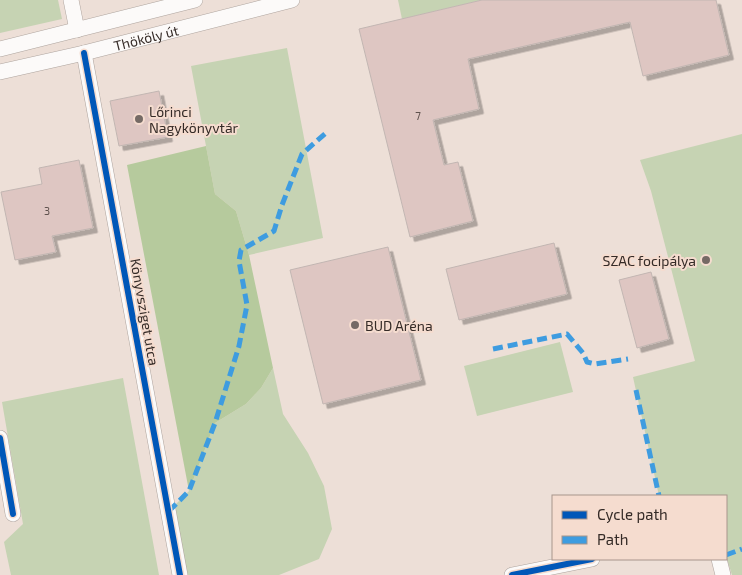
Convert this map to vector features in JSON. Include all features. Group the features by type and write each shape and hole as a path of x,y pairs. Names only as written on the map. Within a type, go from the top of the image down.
{"street":[{"path":"71,0 77,30"},
{"name":"Thököly út","path":"0,49 195,0"},
{"name":"Thököly út","path":"0,72 84,54 292,0"},
{"name":"Könyvsziget utca","path":"84,54 180,575"},
{"path":"0,438 13,514"},
{"path":"512,575 587,560"},
{"path":"719,560 723,575"}],"green space":[{"path":"0,0 58,0 62,19 0,33"},
{"path":"398,0 482,0 402,19"},
{"path":"287,48 323,238 249,255 236,211 215,194 191,66"},
{"path":"742,134 742,575 732,575 727,559 727,495 659,495 633,377 695,361 651,191 640,160"},
{"path":"206,146 215,194 236,211 249,255 273,368 261,388 246,404 215,423 189,491 127,165"},
{"path":"560,342 573,392 477,416 464,366"},
{"path":"273,368 283,414 308,453 324,486 332,529 319,559 279,575 180,575 169,511 189,491 215,423 246,404 261,388"},
{"path":"123,378 159,575 11,575 4,542 23,524 2,402"}],"building":[{"path":"482,0 716,0 729,55 643,76 630,22 468,59 479,109 433,120 444,165 458,162 473,221 410,237 359,29"},
{"name":"Lőrinci Nagykönyvtár","path":"159,91 168,137 119,146 110,101"},
{"path":"79,160 93,228 52,236 56,252 15,260 1,192 42,184 39,168"},
{"path":"554,243 567,294 459,320 446,269"},
{"name":"BUD Aréna","path":"388,247 421,380 323,404 290,270"},
{"path":"651,272 669,339 637,348 619,280"}],"marked path":[{"path":"169,511 189,491 215,423 239,346 247,305 239,261 241,250 274,231 302,154 327,132"},
{"path":"493,349 567,334 583,353 587,362 595,364 628,359"},
{"path":"636,390 659,495"},
{"path":"727,555 742,549"}],"cycle path":[{"path":"84,53 180,575"},
{"path":"0,438 13,514"},
{"path":"512,575 587,560"}],"place":[{"name":"Lőrinci Nagykönyvtár","path":"139,119"},
{"name":"SZAC focipálya","path":"706,260"},
{"name":"BUD Aréna","path":"355,325"}]}
